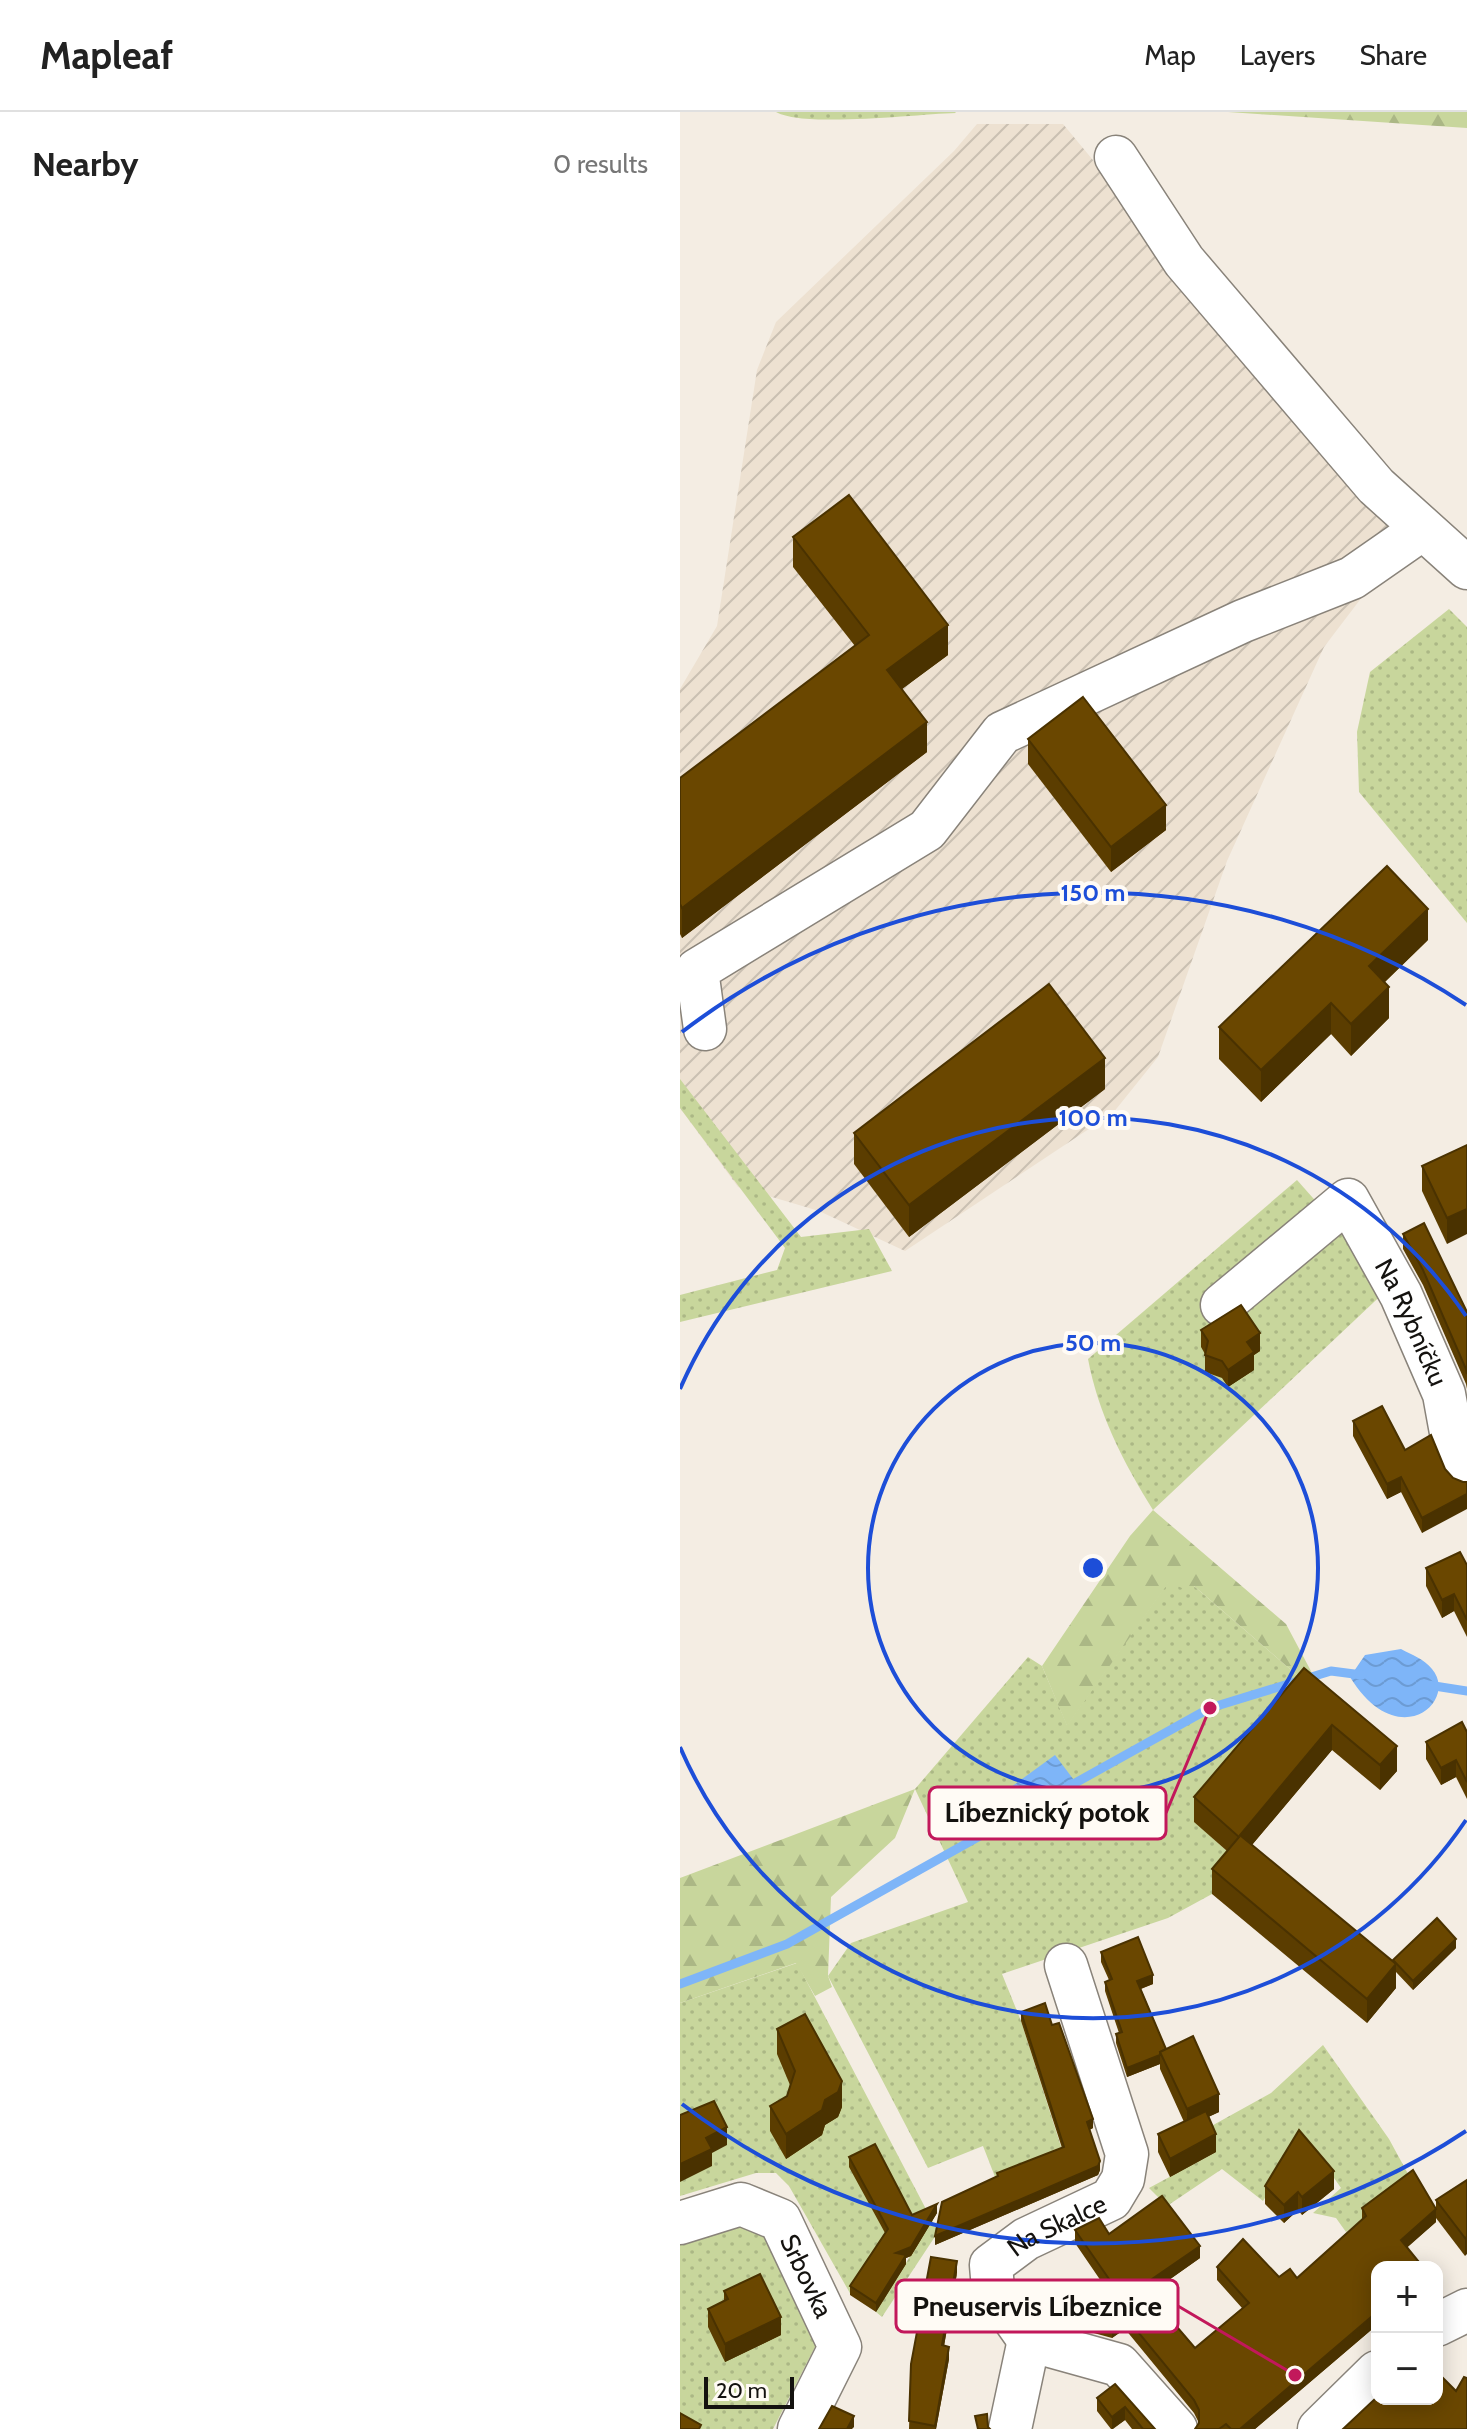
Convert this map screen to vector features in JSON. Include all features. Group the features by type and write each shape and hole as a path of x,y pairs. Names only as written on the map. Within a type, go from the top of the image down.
{"street":[{"path":"1116,157 1184,261 1376,486 1421,530 1467,568"},
{"path":"705,1029 697,970 927,830 1002,733 1243,621 1352,578 1421,530"},
{"name":"Na Rybníčku","path":"1222,1305 1348,1200 1401,1295 1444,1394 1452,1438 1467,1474"},
{"name":"Na Skalce","path":"1029,2340 993,2289 991,2265 1026,2239 1111,2199 1123,2179 1127,2154 1066,1965"},
{"name":"Srbovka","path":"680,2223 741,2204 780,2220 840,2347 799,2429"},
{"path":"1010,2429 1029,2340 1119,2365 1176,2429"},
{"path":"1318,2428 1371,2378"}],"shaded area":[{"path":"977,124 1063,124 1407,538 1324,647 1227,861 1158,1057 1113,1113 905,1251 819,1211 738,1187 680,1108 680,689 717,626 757,370 776,322 954,151"}],"green space":[{"path":"776,112 956,113 835,120 790,117"},
{"path":"1228,112 1467,112 1467,128"},
{"path":"1449,609 1467,627 1467,923 1359,792 1357,732 1370,672"},
{"path":"680,1079 801,1237 869,1229 892,1271 680,1322 680,1295 777,1270 785,1248 680,1108"},
{"path":"1297,1180 1391,1286 1153,1510 1113,1438 1098,1399 1088,1359"},
{"path":"1153,1510 1286,1624 1312,1673 1304,1692 1298,1676 1194,1586 1184,1589 1169,1582 1067,1726 1042,1666 1130,1536"},
{"path":"1169,1581 1194,1586 1298,1676 1195,1822 1239,1862 1212,1894 1168,1918 1002,1974 1021,2021 1064,2156 997,2182 983,2146 928,2168 828,1976 851,1943 968,1902 915,1789 1028,1657 1042,1666 1067,1725"},
{"path":"915,1789 895,1838 831,1897 828,1976 832,1987 815,1996 796,1963 680,2003 680,1878"},
{"path":"797,1963 938,2232 882,2317 876,2312 920,2240 850,2167 888,2238 851,2295 789,2186 776,2173 756,2173 680,2196 680,2003"},
{"path":"1323,2045 1389,2139 1413,2183 1346,2232 1336,2218 1313,2213 1341,2188 1304,2135 1263,2201 1222,2169 1167,2206 1149,2188 1216,2152 1206,2129 1271,2093"},
{"path":"742,2225 762,2230 816,2345 773,2429 690,2429 680,2424 680,2244"}],"water":[{"path":"1401,1649 1429,1666 1438,1682 1437,1695 1431,1706 1419,1714 1404,1717 1387,1713 1368,1700 1350,1677 1365,1655"},
{"path":"1055,1755 1080,1788 1037,1821 1011,1787"}],"building":[{"path":"849,495 948,625 887,670 927,722 682,908 680,778 869,635 793,537"},
{"path":"1083,697 1166,805 1111,847 1028,739"},
{"path":"1387,866 1428,909 1369,966 1389,987 1351,1024 1331,1003 1261,1070 1219,1027"},
{"path":"1049,984 1105,1058 909,1205 854,1133"},
{"path":"1467,1145 1467,1209 1447,1218 1422,1166"},
{"path":"1424,1223 1467,1312 1467,1374 1423,1270 1403,1234"},
{"path":"1241,1305 1260,1333 1247,1342 1254,1352 1228,1370 1222,1361 1205,1355 1208,1341 1201,1330"},
{"path":"1382,1406 1405,1450 1431,1435 1445,1469 1453,1478 1467,1482 1467,1494 1422,1518 1401,1477 1387,1484 1353,1421"},
{"path":"1460,1552 1467,1565 1467,1620 1454,1594 1442,1600 1426,1568"},
{"path":"1304,1668 1397,1746 1380,1765 1332,1725 1240,1835 1396,1964 1367,1999 1212,1869 1239,1837 1194,1797"},
{"path":"1462,1722 1467,1732 1467,1782 1456,1760 1441,1768 1426,1742"},
{"path":"1437,1918 1456,1939 1413,1981 1393,1960"},
{"path":"1138,1937 1153,1975 1137,1981 1166,2049 1160,2055 1127,2068 1116,2034 1122,2032 1105,1982 1112,1979 1101,1952"},
{"path":"1045,2003 1052,2025 1059,2023 1093,2119 1087,2122 1100,2161 1098,2166 935,2236 942,2202 998,2176 997,2173 1064,2147 1021,2012"},
{"path":"805,2014 842,2081 838,2092 825,2100 822,2110 786,2134 770,2106 787,2096 795,2071 777,2029"},
{"path":"1193,2036 1219,2094 1187,2109 1160,2052"},
{"path":"714,2101 727,2127 706,2138 712,2149 680,2164 680,2115"},
{"path":"1206,2111 1216,2134 1170,2159 1158,2134"},
{"path":"1299,2130 1334,2171 1302,2197 1298,2192 1284,2205 1265,2186"},
{"path":"875,2144 912,2215 937,2204 911,2247 896,2253 906,2255 876,2303 850,2286 888,2229 849,2157"},
{"path":"1413,2170 1436,2209 1401,2240 1418,2261 1371,2261 1371,2317 1240,2429 1231,2429 1226,2424 1219,2429 1195,2429 1199,2423 1199,2410 1194,2400 1125,2316 1112,2325 1079,2316 1090,2309 1082,2298 1109,2279 1075,2230 1099,2218 1109,2234 1162,2196 1200,2246 1142,2286 1195,2348 1249,2303 1217,2267 1243,2239 1279,2277 1290,2269 1297,2278 1366,2216 1362,2208"},
{"path":"1467,2180 1467,2237 1465,2238 1436,2200"},
{"path":"931,2257 957,2261 942,2345 949,2347 935,2426 909,2421 911,2364"},
{"path":"760,2274 781,2317 725,2344 708,2309 728,2299 724,2291"},
{"path":"1464,2377 1467,2378 1467,2429 1343,2429 1371,2403 1443,2405 1443,2378 1456,2391"},
{"path":"1115,2384 1155,2429 1143,2429 1125,2407 1112,2417 1097,2398"},
{"path":"832,2406 854,2416 847,2429 819,2429"},
{"path":"680,2413 701,2425 699,2429 680,2429"},
{"path":"987,2414 990,2429 978,2429 975,2416"}],"waterway":[{"path":"1068,1787 1210,1708 1331,1671 1362,1675"},
{"path":"1428,1685 1467,1691"},
{"path":"680,1984 787,1944 1037,1804"}],"place":[{"name":"Líbeznický potok","path":"1210,1708"},
{"name":"Pneuservis Líbeznice","path":"1295,2375"}]}
